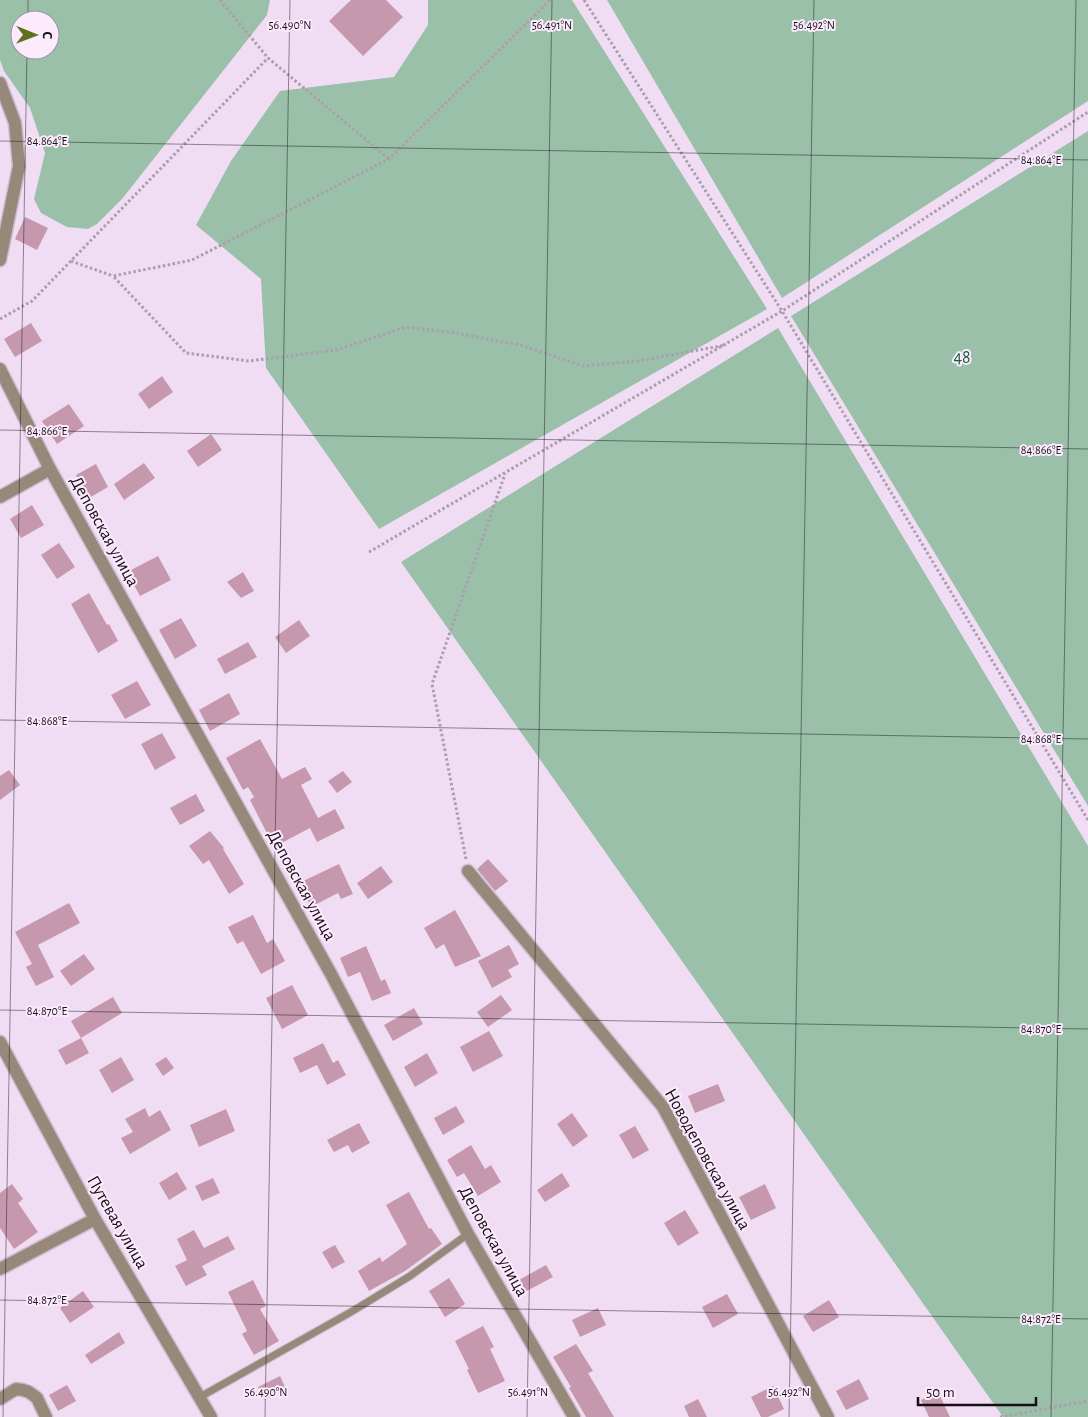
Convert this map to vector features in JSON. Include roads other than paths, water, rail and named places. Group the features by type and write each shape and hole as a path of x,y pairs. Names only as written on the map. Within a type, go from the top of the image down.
{"street":[{"path":"0,83 15,123 19,166 0,260"},
{"name":"Деповская улица","path":"0,369 50,469 331,974 468,1234 574,1417"},
{"path":"0,497 50,469"},
{"name":"Новодеповская улица","path":"468,871 663,1107 828,1417"},
{"name":"Путевая улица","path":"0,1042 95,1220 211,1417"},
{"path":"0,1269 95,1220"},
{"path":"0,1399 16,1389 29,1392 37,1398 46,1417"}],"lane":[{"path":"200,1397 351,1312 410,1276 468,1234"}],"park label":[{"name":"48","path":"962,357"}]}
